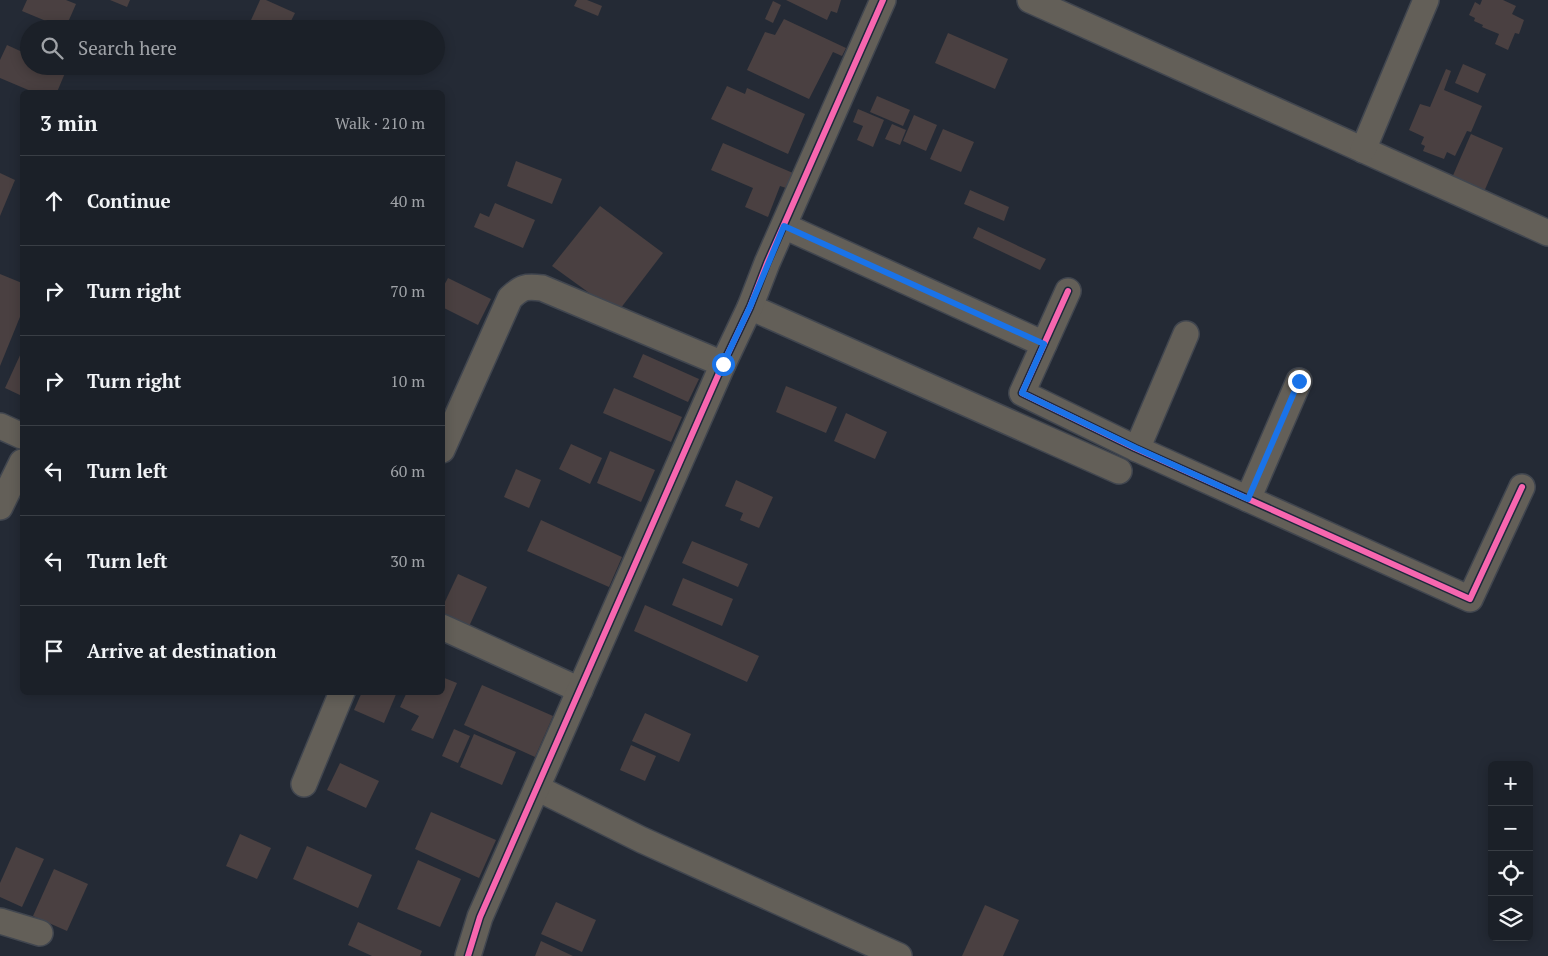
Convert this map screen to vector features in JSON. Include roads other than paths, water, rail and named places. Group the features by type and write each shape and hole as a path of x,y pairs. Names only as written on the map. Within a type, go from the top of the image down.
{"street":[{"path":"468,956 480,917 723,364 750,307 883,0"},
{"path":"1030,0 1548,233"},
{"path":"1363,150 1426,0"},
{"path":"784,226 1044,344"},
{"path":"445,443 510,298 520,288 542,288 723,364"},
{"path":"1068,291 1022,393 1137,448 1470,599 1522,487"},
{"path":"750,307 1119,471"},
{"path":"1137,448 1186,334"},
{"path":"1248,499 1299,381"},
{"path":"0,426 20,435"},
{"path":"0,507 20,466"},
{"path":"445,628 580,690"},
{"path":"304,784 341,695"},
{"path":"537,788 642,840 899,956"},
{"path":"0,921 40,933"}]}
